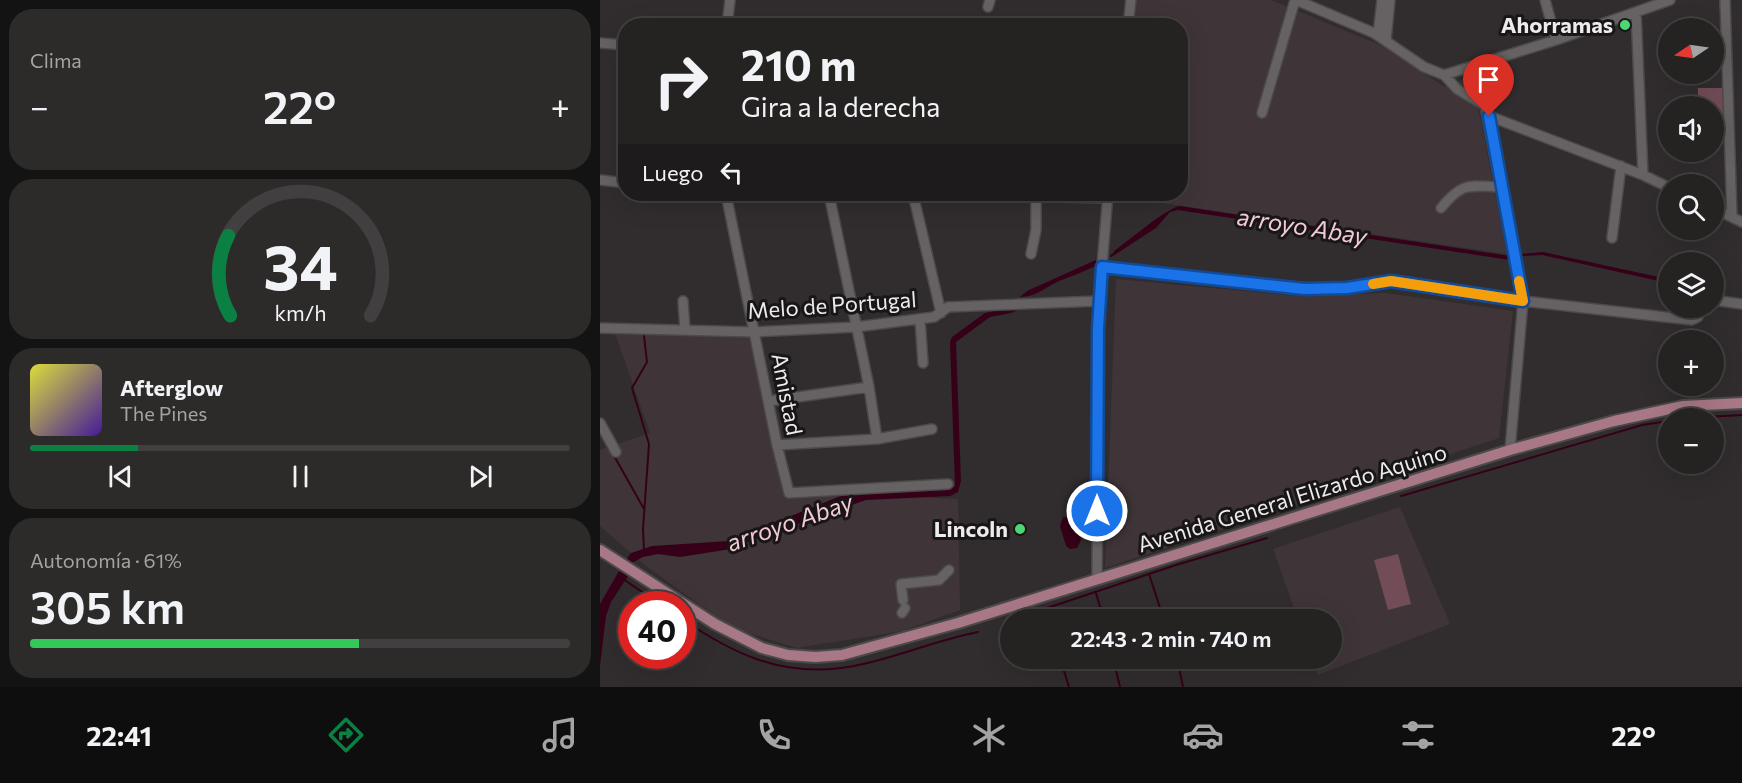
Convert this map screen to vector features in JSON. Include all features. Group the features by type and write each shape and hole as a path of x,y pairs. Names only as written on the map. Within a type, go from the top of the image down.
{"main road":[{"name":"Avenida General Elizardo Aquino","path":"600,550 737,637 762,648 789,655 815,657 870,648 1510,450 1614,421 1683,406 1742,403"}],"street":[{"path":"728,18 730,0"},
{"path":"1129,18 1131,0"},
{"path":"1262,112 1297,0 1382,38 1424,67 1444,75 1458,89 1488,111 1658,182"},
{"path":"1382,0 1382,38"},
{"path":"1382,38 1390,0"},
{"path":"1545,0 1556,40"},
{"path":"1444,75 1556,40 1670,0"},
{"path":"1725,0 1732,217"},
{"path":"1636,12 1643,175"},
{"path":"600,43 618,44"},
{"path":"1477,65 1488,111 1523,301 1510,450"},
{"path":"1612,238 1621,166"},
{"path":"600,180 618,182"},
{"path":"1441,208 1460,188 1502,187"},
{"name":"Amistad","path":"727,201 777,445 791,495 948,484"},
{"path":"830,201 869,387 877,439"},
{"path":"915,201 941,313"},
{"path":"1031,254 1036,230 1036,201"},
{"path":"1097,579 1099,301 1108,201"},
{"path":"1724,213 1742,222"},
{"path":"1102,267 1304,289 1347,288 1391,281 1523,301 1658,316"},
{"path":"684,301 685,330"},
{"name":"Melo de Portugal","path":"600,328 754,332 856,327 934,317 948,307 1099,301"},
{"path":"1724,302 1742,304"},
{"path":"1674,318 1692,320 1697,318"},
{"path":"920,319 923,363"},
{"path":"769,401 869,387"},
{"path":"600,423 616,452"},
{"path":"777,445 877,439 932,429"},
{"path":"902,603 912,583 939,580 949,570"}],"shaded area":[{"path":"1137,0 1271,0 1380,45 1445,87 1472,76 1507,254 1149,201 1188,201 1188,18 1135,18"},
{"path":"1698,88 1724,88 1724,96 1698,96"},
{"path":"1116,279 1297,296 1386,293 1513,311 1499,438 1105,568"},
{"path":"615,333 749,338 785,499 865,495 958,499 960,610 902,631 797,648 732,628 696,602 696,591 681,591 646,566 600,526 600,450 650,433"},
{"path":"1400,507 1450,624 1342,666 1342,609 1294,609 1273,549"},
{"path":"1398,554 1411,604 1388,610 1374,560"},
{"path":"1316,669 1334,669 1318,675"}],"water":[{"path":"1180,206 1510,256 1510,260 1178,210 1170,212 1156,228 1113,256 1114,251 1147,226 1166,212"},
{"path":"1543,252 1658,277 1658,281 1542,255 1523,256 1522,254"},
{"path":"1098,259 1098,265 1035,294 1020,297 1027,291"},
{"path":"1007,308 1020,309 990,317 956,342 961,481 958,492 950,496 866,500 789,527 786,518 843,495 949,490 955,486 950,342 952,337 985,313"},
{"path":"1063,517 1078,518 1081,540 1077,548 1070,549 1066,546 1060,526"},
{"path":"779,520 781,528 731,549 680,557 658,554 643,557 632,563 626,560 631,553 652,546 729,541 741,538 750,530 761,529"},
{"path":"619,571 628,576 611,602 606,616 600,666 600,604"}],"waterway":[{"name":"arroyo Abay","path":"1111,256 1116,252"},
{"path":"644,336 647,362 632,388 649,444 643,529 644,551"},
{"path":"1724,416 1742,415"},
{"path":"1401,496 1642,425 1658,423"},
{"path":"613,454 644,509"},
{"name":"arroyo Abay","path":"779,525 790,519"},
{"path":"1044,609 1176,565 1267,538"},
{"path":"1149,574 1160,609"},
{"path":"623,579 641,591"},
{"path":"1096,593 1101,609"},
{"path":"696,628 738,652 757,659 777,665 818,670 875,661 978,632"},
{"path":"1063,669 1069,687"},
{"path":"1116,669 1120,687"},
{"path":"1179,669 1183,687"}],"slow traffic":[{"path":"1373,284 1391,281 1523,301 1519,281"}],"place":[{"name":"Ahorramas","path":"1625,25"},
{"name":"Lincoln","path":"1020,529"}],"route":[{"path":"1097,511 1098,328 1102,267 1304,289 1347,288 1391,281 1523,301 1489,116"}]}
